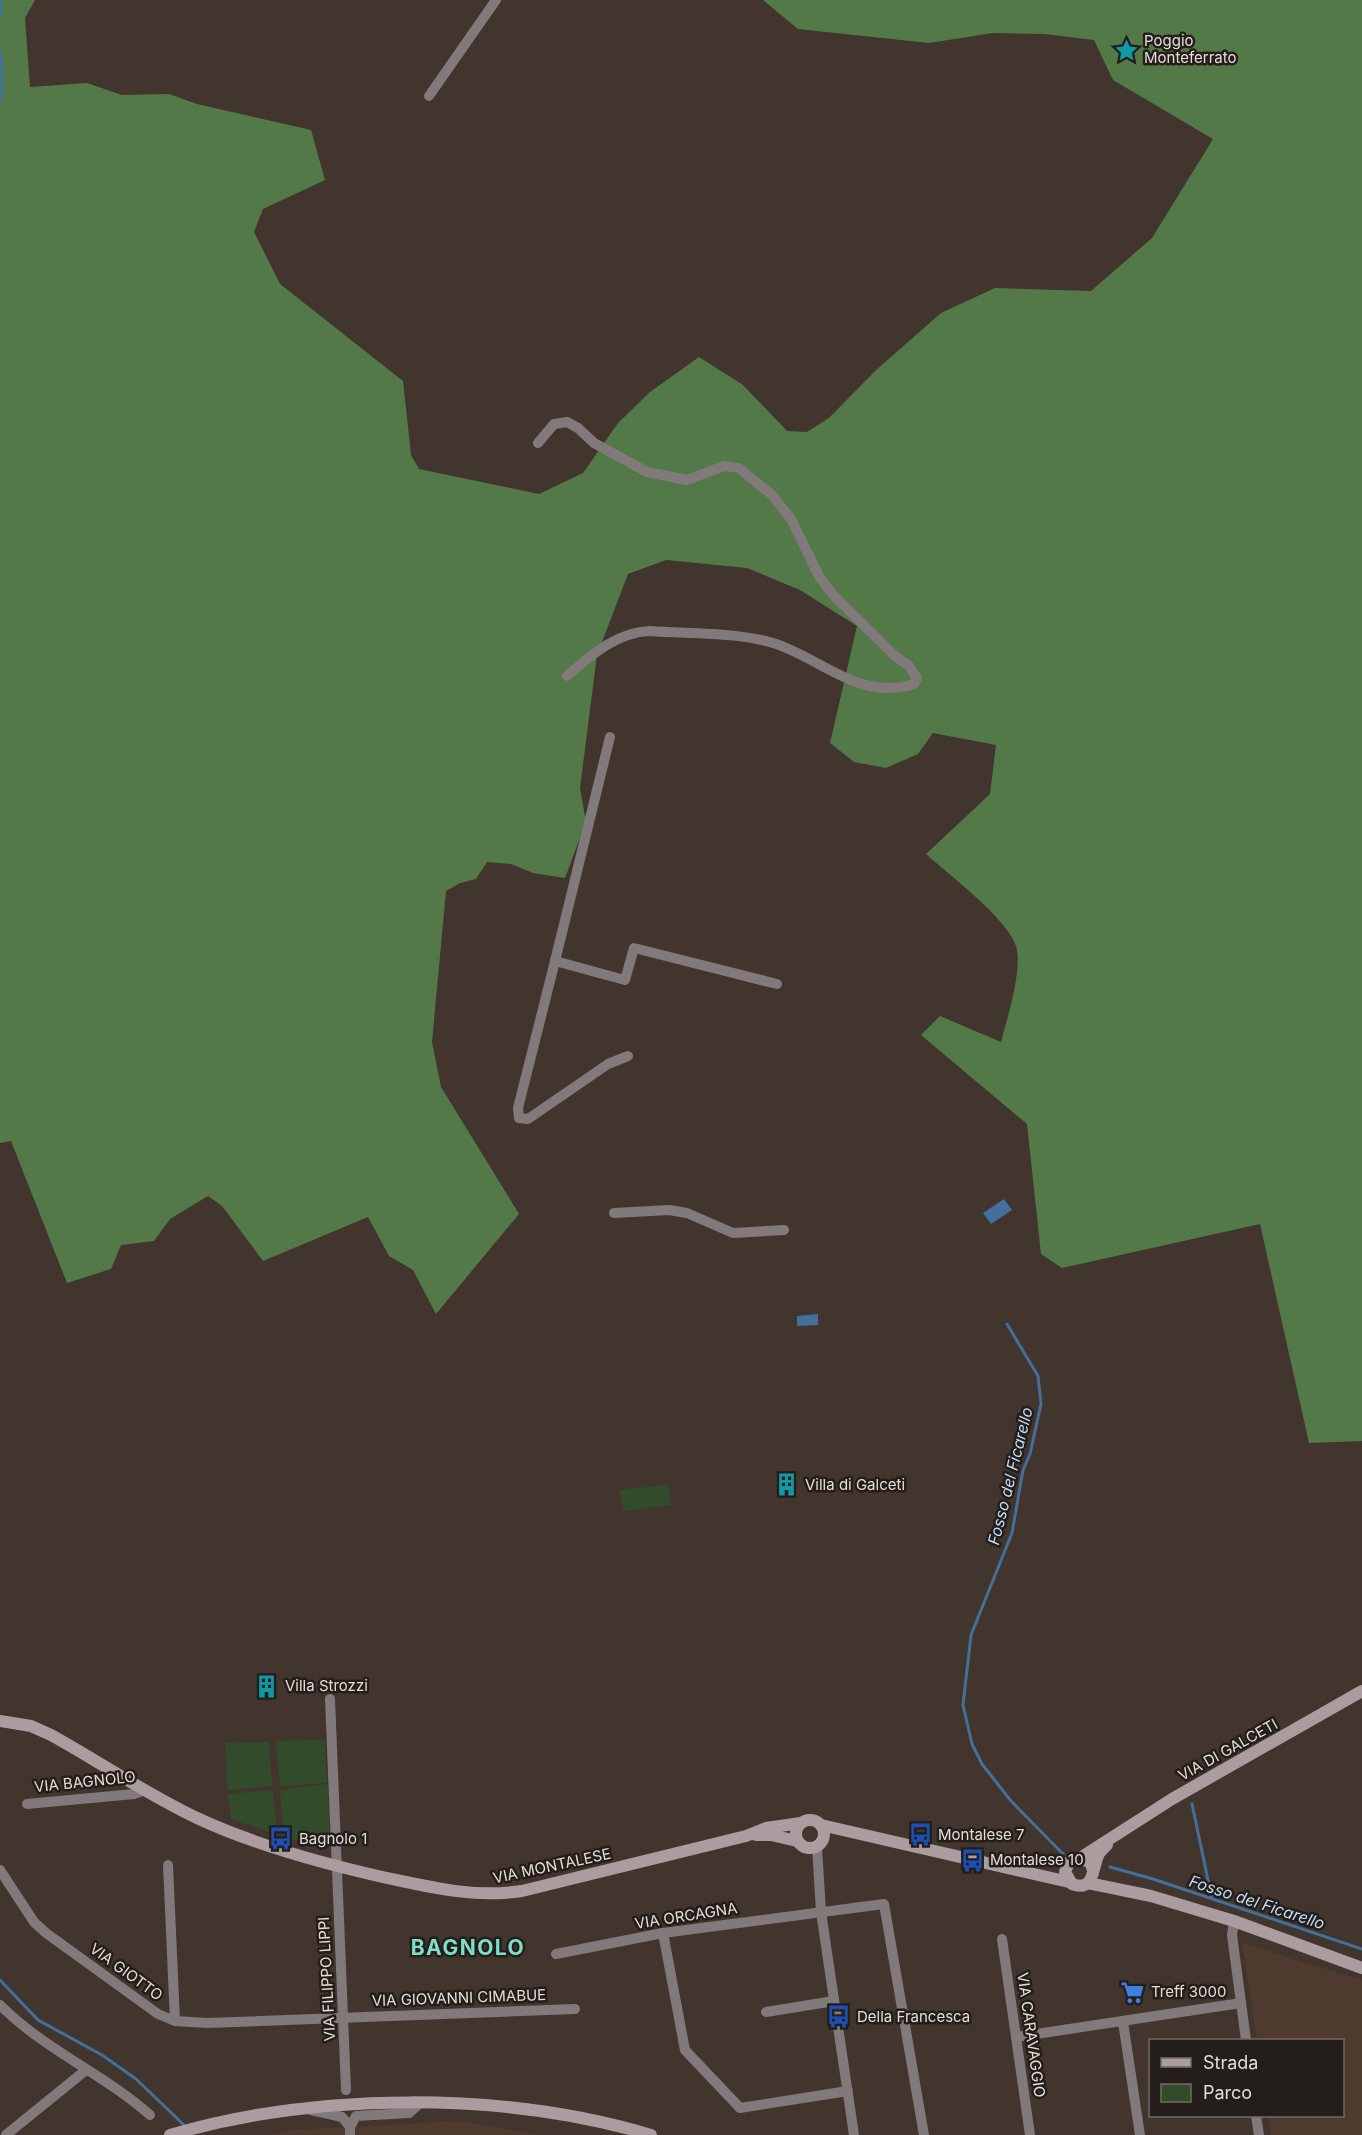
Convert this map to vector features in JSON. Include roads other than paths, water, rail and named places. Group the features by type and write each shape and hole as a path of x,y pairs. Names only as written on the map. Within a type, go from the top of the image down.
{"street":[{"path":"429,96 496,0"},
{"path":"538,443 554,424 567,422 594,443 647,472 687,480 724,466 739,468 772,495 791,519 819,576 833,595 895,656 909,666 917,678 914,684 906,687 873,686 845,679 771,642 650,631 634,631 612,642 588,657 567,676"},
{"path":"610,737 518,1108 519,1118 528,1119 608,1064 628,1056"},
{"path":"555,962 625,980 634,948 777,984"},
{"path":"614,1213 669,1210 687,1213 733,1233 784,1230"},
{"name":"VIA DI GALCETI","path":"1075,1860 1112,1839 1172,1799 1362,1690"},
{"name":"VIA FILIPPO LIPPI","path":"330,1699 346,2090"},
{"name":"VIA MONTALESE","path":"0,1721 31,1726 51,1735 198,1818 262,1843 337,1867 452,1893 496,1895 543,1886 746,1836 766,1828 814,1820 821,1825 1038,1873 1076,1886 1092,1875"},
{"name":"VIA BAGNOLO","path":"27,1803 134,1794 145,1790"},
{"path":"797,1841 796,1831 801,1823"},
{"path":"821,1825 824,1833 819,1844 821,1912 854,2135"},
{"path":"819,1844 851,1830"},
{"name":"VIA MONTALESE","path":"746,1836 771,1835 797,1841 808,1848 819,1844"},
{"name":"VIA DI GALCETI","path":"1092,1875 1098,1855 1112,1839"},
{"path":"1069,1882 1065,1872 1075,1860"},
{"path":"1038,1873 1053,1870 1075,1860 1088,1860 1092,1875 1109,1889 1151,1896 1234,1921 1362,1968"},
{"path":"168,1865 175,2021"},
{"name":"VIA GIOTTO","path":"0,1870 34,1922 46,1933 158,2014 175,2021 207,2023 344,2016"},
{"name":"VIA ORCAGNA","path":"556,1954 663,1933 884,1904 924,2135"},
{"path":"1234,1921 1232,1935 1246,2039"},
{"path":"663,1933 685,2050 740,2108 848,2091"},
{"name":"VIA CARAVAGGIO","path":"1002,1940 1030,2135"},
{"path":"766,2012 834,2001"},
{"path":"1016,2037 1241,2003"},
{"name":"VIA GIOVANNI CIMABUE","path":"344,2016 575,2010"},
{"path":"2,2012 40,2040 126,2093 150,2115"},
{"path":"1123,2022 1140,2135"},
{"path":"6,2135 86,2070"},
{"path":"350,2131 356,2116 409,2113 418,2104"},
{"path":"170,2135 207,2124 304,2108 418,2104 485,2106 557,2114 651,2135"},
{"path":"304,2108 342,2117 350,2131"},
{"path":"1256,2117 1259,2135"}],"water":[{"path":"1004,1199 1012,1210 991,1224 983,1213"},
{"path":"818,1314 818,1325 797,1326 797,1316"}],"waterway":[{"path":"0,16 1,0"},
{"path":"0,52 3,83 0,103"},
{"name":"Fosso del Ficarello","path":"1007,1324 1038,1376 1041,1404 1030,1454 1023,1470 1012,1533 971,1635 963,1705 972,1744 982,1764 1011,1801 1063,1854"},
{"path":"1192,1804 1212,1899"},
{"name":"Fosso del Ficarello","path":"1110,1867 1153,1879 1362,1949"},
{"path":"0,1980 38,2020 102,2055 136,2079 185,2126"}],"place":[{"name":"Poggio Monteferrato","path":"1126,50"},
{"name":"Villa di Galceti","path":"787,1485"},
{"name":"Villa Strozzi","path":"267,1686"},
{"name":"Montalese 7","path":"920,1835"},
{"name":"Bagnolo 1","path":"281,1839"},
{"name":"Montalese 10","path":"972,1860"},
{"name":"Treff 3000","path":"1133,1992"},
{"name":"Della Francesca","path":"839,2017"}],"district":[{"name":"BAGNOLO","path":"468,1948"}]}
